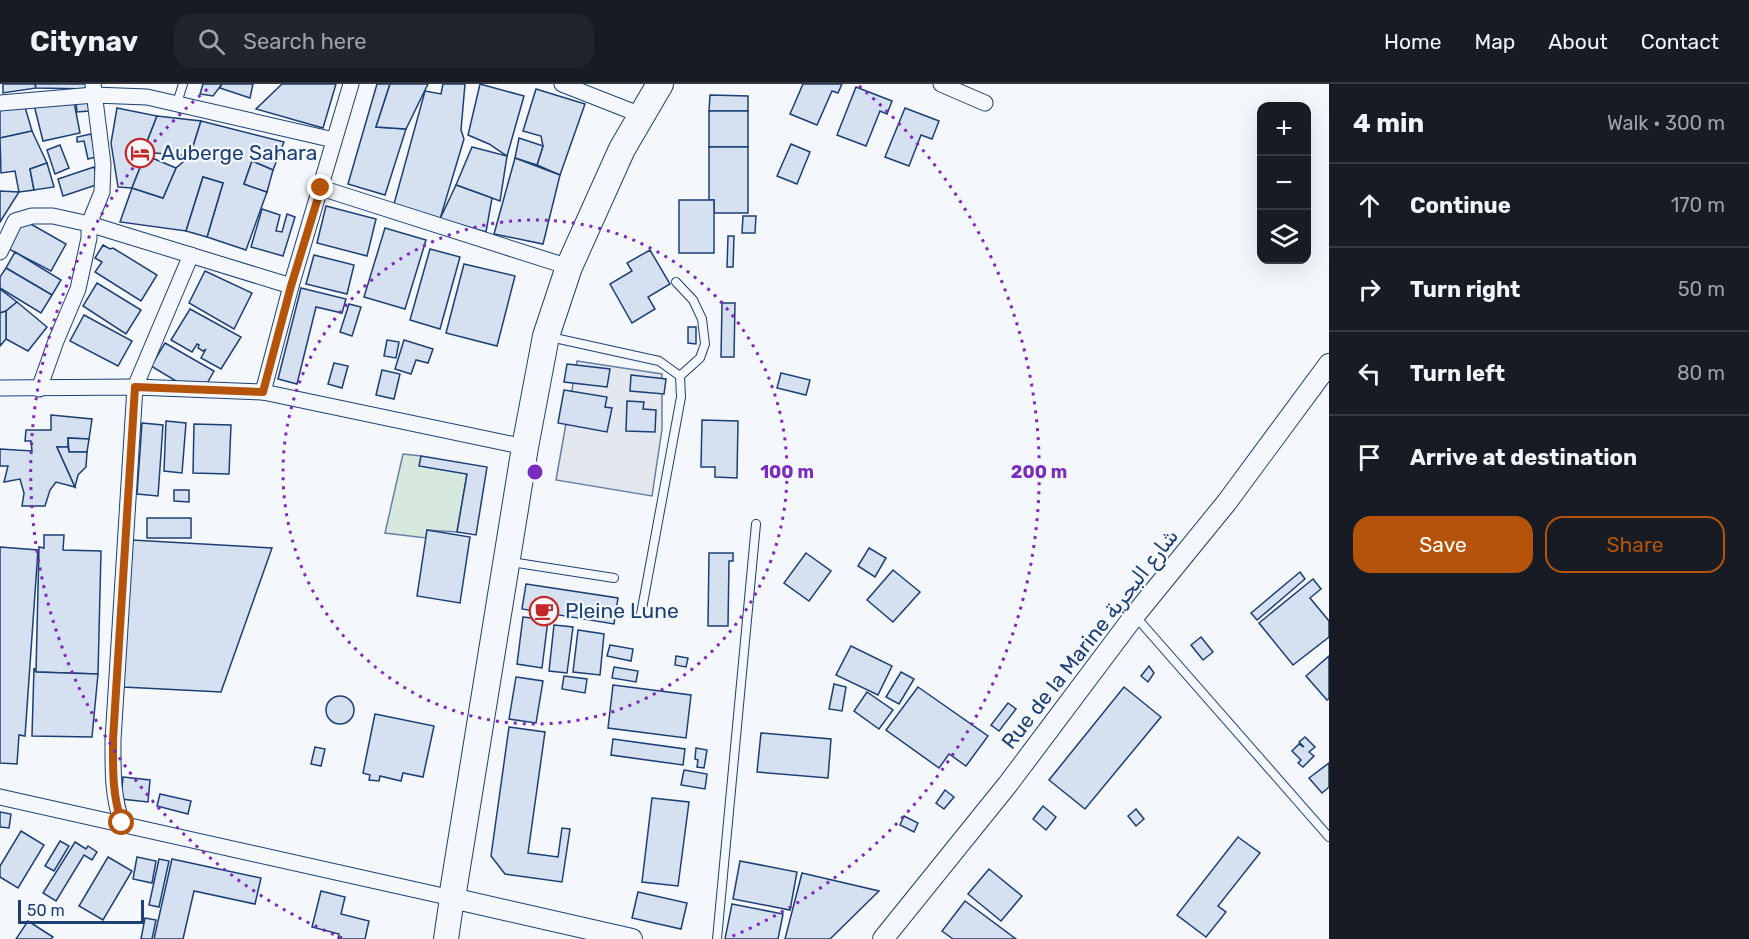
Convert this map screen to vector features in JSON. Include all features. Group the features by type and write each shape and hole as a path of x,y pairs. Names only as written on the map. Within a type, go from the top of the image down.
{"highway":[{"path":"452,898 525,447 546,336 569,267 622,149 660,84"}],"main road":[{"path":"446,939 452,898"}],"street":[{"path":"263,392 291,286 351,84"},
{"path":"562,84 641,115"},
{"path":"941,84 985,103"},
{"path":"39,388 78,289 89,238 89,224 102,192 103,164 93,89"},
{"path":"0,103 93,89 177,103 334,140"},
{"path":"321,188 569,267"},
{"path":"0,252 11,225 15,221 24,217 53,216 89,224 291,286"},
{"path":"122,823 115,804 113,740 135,387 191,255"},
{"name":"Rue de la Marine شارع البحرية","path":"883,939 1008,784 1135,615 1227,502 1329,364"},
{"path":"0,388 135,387 263,392 525,447"},
{"path":"0,796 632,939"}],"lane":[{"path":"177,103 183,84"},
{"path":"676,282 693,300 702,319 705,344 700,358 680,376"},
{"path":"546,336 659,362 680,376"},
{"path":"641,614 681,397 680,376"},
{"path":"717,939 756,524"},
{"path":"507,561 614,578"},
{"path":"1135,615 1329,837"}],"shaded area":[{"path":"577,361 662,374 662,429 652,496 556,480"},
{"path":"403,454 421,456 420,466 467,474 457,532 427,530 426,538 385,533"}],"building":[{"path":"3,84 35,84 36,88 3,93"},
{"path":"35,84 89,84 90,89 36,88"},
{"path":"203,84 222,84 213,96 200,94"},
{"path":"222,84 253,84 250,98 220,88"},
{"path":"282,84 336,84 323,128 256,109"},
{"path":"377,84 390,84 376,127 406,129 385,195 348,184"},
{"path":"390,84 428,84 406,129 376,127"},
{"path":"443,84 465,84 461,130 464,139 440,219 394,204 425,91 441,94"},
{"path":"480,84 524,96 507,156 489,144 468,135"},
{"path":"803,84 842,84 838,93 832,91 817,125 790,114"},
{"path":"856,87 892,101 887,114 880,111 866,146 837,135"},
{"path":"536,89 585,104 560,175 537,165 543,146 541,136 523,131"},
{"path":"710,95 748,96 748,111 709,111"},
{"path":"73,97 80,133 43,141 34,105"},
{"path":"76,103 88,103 89,111 77,112"},
{"path":"25,107 32,131 0,138 0,108"},
{"path":"117,108 157,116 132,188 118,187 111,143"},
{"path":"905,108 939,121 932,139 921,135 909,166 885,157"},
{"path":"709,111 748,111 748,147 709,147"},
{"path":"157,116 201,121 190,156 143,152"},
{"path":"201,121 284,142 273,170 252,161 244,184 267,192 246,250 207,237 223,183 203,177 186,231 120,222 132,188 163,198 176,168 190,156"},
{"path":"32,131 47,163 30,169 34,190 19,192 15,171 1,173 0,138"},
{"path":"91,134 96,157 88,159 84,141 77,142 77,137"},
{"path":"519,138 543,146 537,165 515,158"},
{"path":"791,144 810,152 797,184 777,176"},
{"path":"60,145 69,168 55,174 47,150"},
{"path":"472,147 507,156 500,201 456,185"},
{"path":"709,147 748,147 748,213 714,213 714,200 709,200"},
{"path":"145,155 176,168 163,198 132,188"},
{"path":"515,158 560,175 543,244 494,234"},
{"path":"252,161 273,170 267,192 244,184"},
{"path":"47,163 54,187 34,190 30,169"},
{"path":"94,167 99,184 63,196 58,179"},
{"path":"203,177 223,183 207,237 186,231"},
{"path":"456,185 492,198 486,232 440,219"},
{"path":"0,191 19,192 0,222"},
{"path":"679,200 714,200 714,253 679,253"},
{"path":"326,206 376,219 367,256 317,243"},
{"path":"262,209 280,215 276,231 282,232 287,214 295,217 283,256 251,247"},
{"path":"743,216 756,216 755,233 742,233"},
{"path":"22,219 66,244 51,271 5,247"},
{"path":"385,228 426,240 405,309 364,297"},
{"path":"728,236 734,236 733,267 727,267"},
{"path":"103,245 110,249 113,248 157,275 141,301 95,272 102,262 95,258"},
{"path":"430,249 460,257 440,329 410,320"},
{"path":"650,250 670,284 648,297 655,309 632,323 610,284 632,271 627,263"},
{"path":"15,252 61,280 52,295 6,268"},
{"path":"314,255 354,265 347,294 306,284"},
{"path":"464,264 515,276 497,346 446,333"},
{"path":"6,268 52,295 41,313 0,288 0,277"},
{"path":"205,271 252,293 234,329 189,303"},
{"path":"97,283 141,310 126,334 83,306"},
{"path":"301,288 346,299 342,313 316,307 297,384 278,379"},
{"path":"0,289 17,302 0,313"},
{"path":"17,302 47,327 28,351 6,339 6,311"},
{"path":"722,303 735,303 734,357 721,357"},
{"path":"349,304 361,307 352,336 340,332"},
{"path":"190,309 241,337 221,369 201,358 206,349 203,351 198,348 197,344 192,352 171,340"},
{"path":"6,311 6,339 0,346 0,313"},
{"path":"84,315 132,341 118,366 70,341"},
{"path":"688,327 696,327 696,344 688,343"},
{"path":"387,340 399,342 396,358 384,356"},
{"path":"404,340 433,349 428,363 416,360 411,374 395,369"},
{"path":"165,343 214,371 205,387 181,384 151,366"},
{"path":"334,363 348,366 342,388 328,384"},
{"path":"567,364 610,369 607,387 564,382"},
{"path":"382,370 400,374 394,399 376,395"},
{"path":"781,373 810,380 806,395 777,388"},
{"path":"631,375 666,379 664,394 630,391"},
{"path":"564,390 607,397 605,407 612,408 607,432 558,423"},
{"path":"627,401 644,402 643,409 656,410 655,432 626,431"},
{"path":"51,415 92,419 89,439 68,438 68,447 57,447 75,487 56,482 50,490 45,506 22,506 24,493 20,479 4,482 8,466 0,466 0,449 32,451 31,441 25,441 26,430 51,430"},
{"path":"702,420 738,421 737,478 715,477 715,467 701,467"},
{"path":"166,421 186,423 182,473 164,471"},
{"path":"142,423 163,425 158,496 137,494"},
{"path":"194,424 231,425 229,474 193,473"},
{"path":"68,438 89,439 87,452 69,452"},
{"path":"57,447 68,447 69,452 87,452 86,467 78,475 75,487"},
{"path":"421,456 487,467 476,535 457,532 467,474 419,466"},
{"path":"174,490 189,490 189,502 174,501"},
{"path":"147,518 191,518 191,538 147,538"},
{"path":"427,530 470,537 460,603 417,596"},
{"path":"44,535 64,535 63,550 101,551 98,674 36,672 39,547 44,548"},
{"path":"132,540 272,548 221,692 123,687"},
{"path":"0,547 38,550 25,736 19,735 17,764 0,763"},
{"path":"869,548 886,558 875,577 858,566"},
{"path":"709,553 733,553 733,561 729,561 728,626 708,626"},
{"path":"806,553 831,571 809,601 784,583"},
{"path":"893,570 920,592 893,622 867,600"},
{"path":"1300,572 1305,579 1257,620 1251,613"},
{"path":"1313,579 1321,589 1310,598 1329,621 1329,637 1293,665 1259,623"},
{"path":"526,584 618,598 614,624 522,609"},
{"path":"523,617 548,620 542,668 517,664"},
{"path":"554,625 573,627 567,673 549,671"},
{"path":"578,630 604,634 600,675 573,672"},
{"path":"1201,637 1213,652 1203,660 1191,645"},
{"path":"610,645 633,649 631,661 607,656"},
{"path":"851,646 892,666 878,695 836,675"},
{"path":"676,656 688,658 686,667 675,665"},
{"path":"1329,656 1329,699 1327,700 1306,676"},
{"path":"1149,666 1154,673 1148,682 1141,676"},
{"path":"614,667 638,671 636,682 612,678"},
{"path":"34,668 36,672 98,674 92,737 32,736"},
{"path":"901,672 914,679 899,704 886,697"},
{"path":"564,676 587,679 585,693 562,689"},
{"path":"516,677 543,681 536,723 509,719"},
{"path":"834,684 846,687 842,711 829,709"},
{"path":"613,685 691,695 686,738 608,728"},
{"path":"918,687 988,736 966,766 949,754 939,768 886,730"},
{"path":"1124,687 1161,717 1085,809 1049,780"},
{"path":"867,692 893,710 879,729 854,711"},
{"path":"340,696 350,700 354,710 350,720 340,724 330,720 326,710 330,700"},
{"path":"1008,703 1016,709 999,731 991,725"},
{"path":"375,714 434,726 423,777 403,773 401,781 380,776 379,781 369,780 370,775 363,773"},
{"path":"509,727 545,732 528,853 558,857 562,828 570,829 562,882 505,874 491,856"},
{"path":"761,733 831,739 828,778 757,772"},
{"path":"1305,737 1315,747 1309,752 1314,756 1303,767 1298,763 1301,760 1292,751 1299,744 1304,747 1299,742"},
{"path":"613,739 685,749 683,765 611,755"},
{"path":"315,747 325,749 321,766 311,764"},
{"path":"696,748 707,750 704,768 697,767"},
{"path":"1329,763 1329,787 1322,793 1309,778"},
{"path":"684,770 707,774 705,789 681,785"},
{"path":"123,777 150,780 148,802 121,799"},
{"path":"945,790 954,797 944,809 936,803"},
{"path":"160,794 191,801 188,814 157,806"},
{"path":"652,798 689,802 678,886 642,882"},
{"path":"1043,806 1056,817 1046,830 1033,819"},
{"path":"1136,809 1144,819 1136,826 1128,816"},
{"path":"0,812 11,814 9,828 0,827"},
{"path":"904,816 918,823 914,832 900,825"},
{"path":"21,831 44,845 18,888 0,877 0,866"},
{"path":"1238,837 1260,853 1218,906 1226,912 1206,937 1177,915"},
{"path":"60,841 69,846 54,871 45,866"},
{"path":"75,842 86,849 88,846 97,852 92,860 84,855 56,901 43,893"},
{"path":"108,857 132,871 103,920 79,906"},
{"path":"137,857 156,861 152,883 133,879"},
{"path":"159,859 169,861 159,907 149,905"},
{"path":"172,859 261,878 255,904 194,891 183,939 154,939"},
{"path":"740,861 797,872 790,910 733,899"},
{"path":"989,869 1022,896 1001,921 968,894"},
{"path":"802,873 879,891 830,939 785,939"},
{"path":"321,891 345,897 341,914 369,921 365,939 338,939 339,934 312,927"},
{"path":"638,892 687,903 681,929 632,918"},
{"path":"965,901 1016,939 953,939 942,931"},
{"path":"732,904 783,914 778,939 725,939"},
{"path":"145,918 156,920 152,939 141,939"},
{"path":"28,921 53,937 51,939 16,939"}],"place":[{"name":"Auberge Sahara","path":"140,153"},
{"name":"Pleine Lune","path":"544,611"}],"route":[{"path":"122,823 115,804 113,740 135,387 263,392 291,286 321,188"}]}
